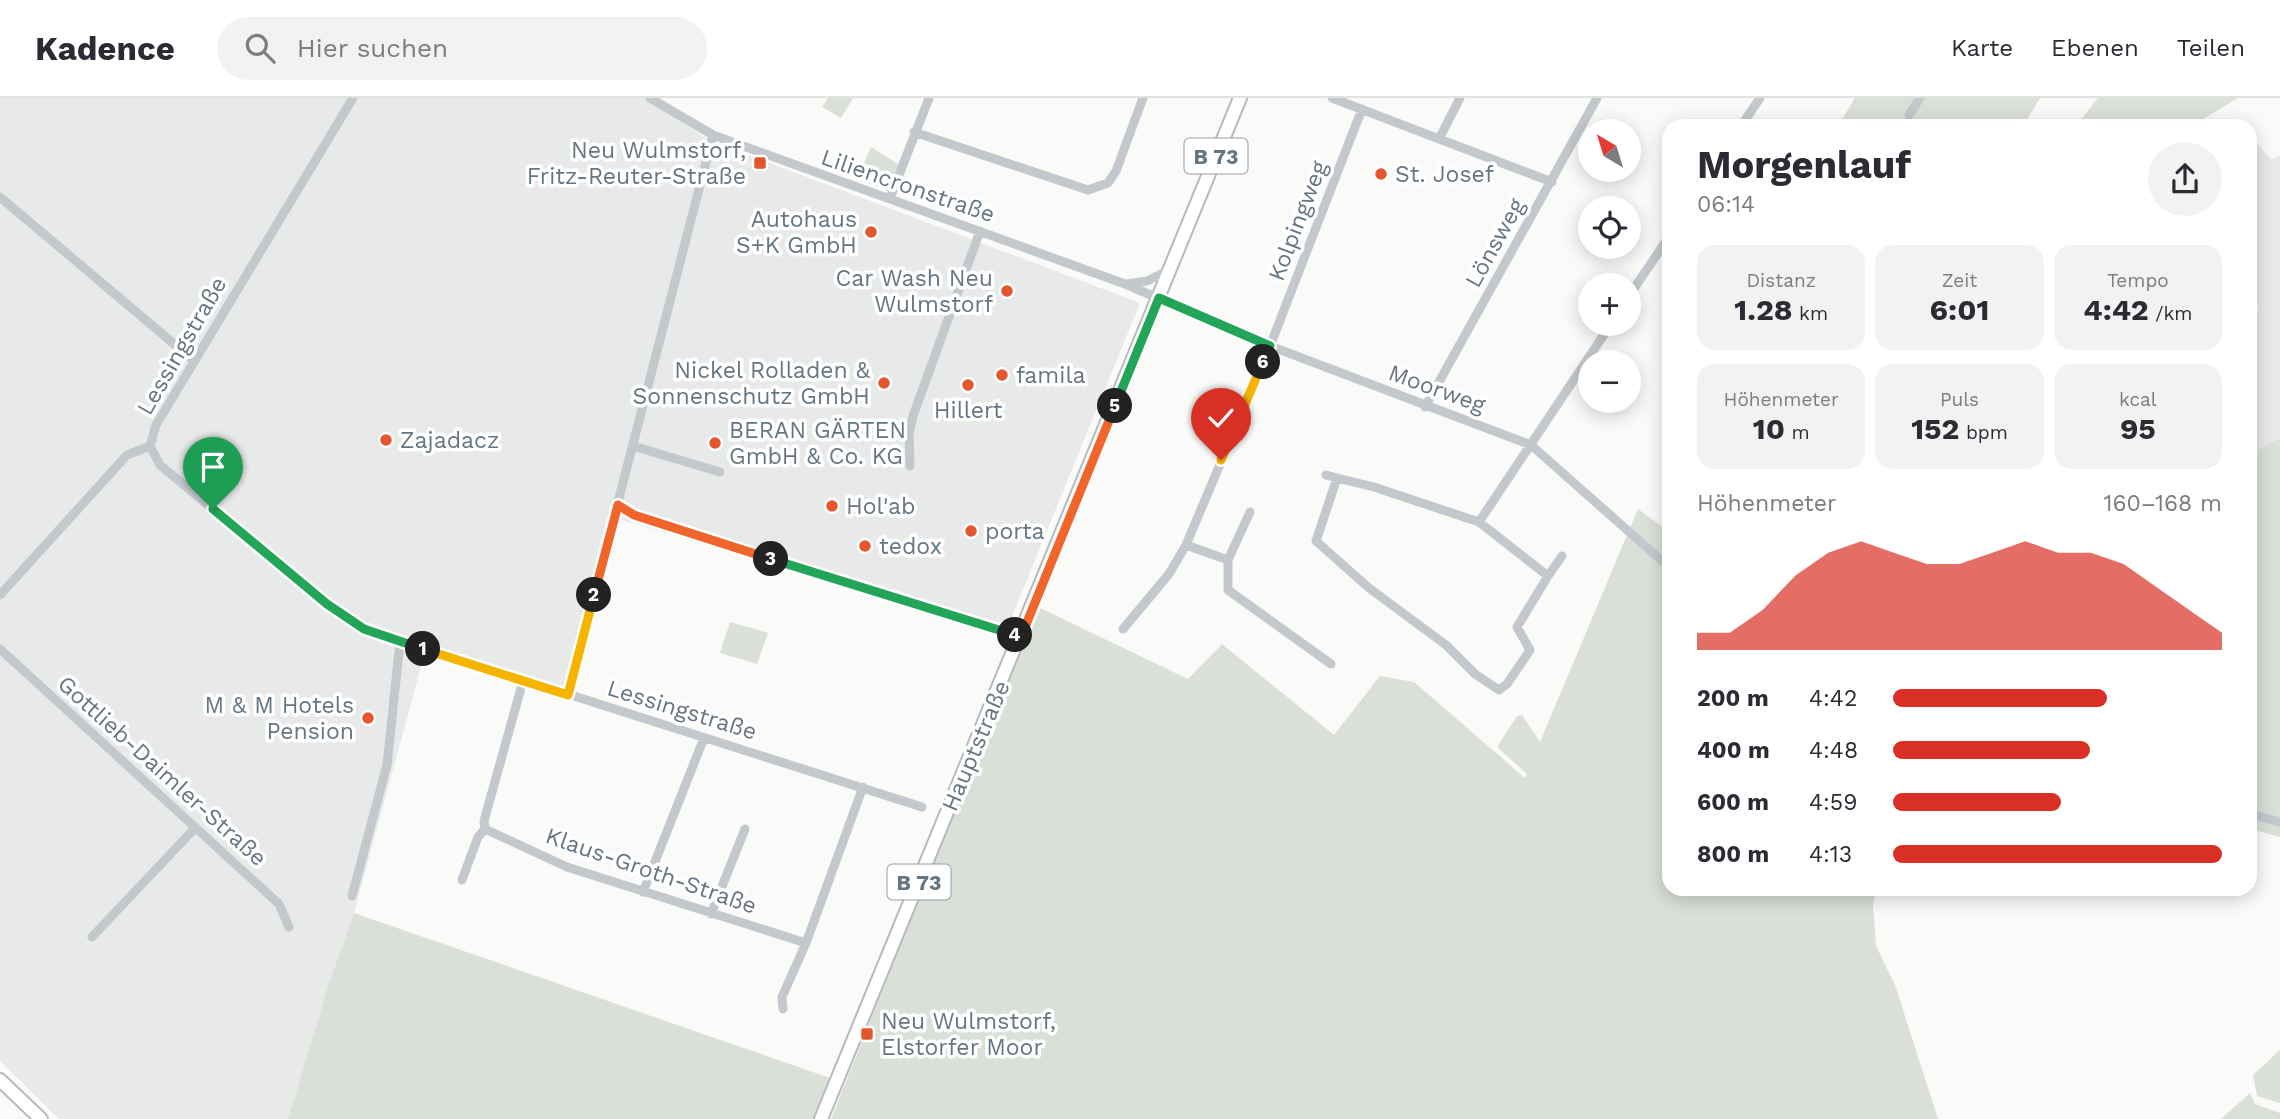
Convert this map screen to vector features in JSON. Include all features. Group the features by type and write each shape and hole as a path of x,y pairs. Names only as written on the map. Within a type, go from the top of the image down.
{"main road":[{"name":"Hauptstraße","path":"821,1119 1240,98"},
{"path":"0,1080 41,1119"}],"street":[{"name":"Lessingstraße","path":"353,98 156,425 150,446 160,465 327,604 364,629 922,807"},
{"name":"Liliencronstraße","path":"650,98 713,135 1159,298"},
{"path":"890,198 929,98"},
{"path":"914,132 1088,190 1108,183 1116,171 1143,98"},
{"path":"1332,98 1552,182"},
{"path":"1439,139 1460,98"},
{"name":"Lönsweg","path":"1425,407 1597,98"},
{"path":"1746,119 1760,98"},
{"path":"1909,114 1920,98"},
{"name":"Kolpingweg","path":"1123,629 1169,574 1186,545 1270,346 1362,109"},
{"path":"568,695 713,135"},
{"path":"0,197 193,360"},
{"path":"910,466 909,433 913,416 980,231"},
{"path":"1641,278 1662,247"},
{"path":"1125,284 1147,281 1170,270"},
{"name":"Moorweg","path":"1159,298 1270,346 1531,445 1662,561"},
{"path":"1479,522 1603,336"},
{"path":"0,595 128,455 150,446"},
{"path":"633,446 720,471"},
{"path":"1326,475 1374,486 1479,522 1548,576"},
{"path":"1337,478 1316,541 1369,588 1446,645 1475,674 1499,690 1507,684 1530,650 1517,627 1562,556"},
{"path":"618,505 654,522 1021,637"},
{"path":"1250,512 1228,560 1228,590 1331,664"},
{"path":"1186,545 1228,560"},
{"path":"352,896 387,765 400,642"},
{"name":"Gottlieb-Daimler-Straße","path":"0,649 279,904 289,927"},
{"path":"463,880 478,838 485,829 484,821 523,681"},
{"path":"643,892 704,738"},
{"path":"783,1009 782,997 806,943 863,787"},
{"path":"2257,816 2280,822"},
{"path":"92,937 195,828"},
{"name":"Klaus-Groth-Straße","path":"485,829 567,867 806,943"},
{"path":"711,914 745,829"}],"shaded area":[{"path":"0,98 645,98 709,140 1140,303 1004,636 619,519 569,698 425,652 354,913 329,983 288,1119 59,1119 0,1061"},
{"path":"828,98 853,98 841,118 822,107"},
{"path":"1855,98 2040,98 2027,119 1842,119"},
{"path":"2098,98 2238,98 2203,119 2082,119"},
{"path":"2257,144 2271,159 2280,156 2280,438 2257,450"},
{"path":"871,147 898,164 888,191 857,179"},
{"path":"2280,438 2280,837 2257,831 2257,450"},
{"path":"1638,509 1662,527 1662,896 1875,896 1876,946 1895,985 1938,1119 831,1119 1036,606 1188,679 1222,644 1334,735 1380,676 1414,682 1525,778 1527,774 1497,747 1517,716 1522,715 1540,742"},
{"path":"730,622 768,633 757,664 720,653"},
{"path":"354,913 833,1079 813,1119 288,1119 329,983"},
{"path":"2280,1050 2280,1103 2257,1096 2253,1075"},
{"path":"2250,1093 2255,1104 2280,1113 2280,1119 2221,1119"}],"place":[{"name":"Neu Wulmstorf, Fritz-Reuter-Straße","path":"760,163"},
{"name":"St. Josef","path":"1381,174"},
{"name":"Autohaus S+K GmbH","path":"871,232"},
{"name":"Car Wash Neu Wulmstorf","path":"1007,291"},
{"name":"famila","path":"1002,375"},
{"name":"Nickel Rolladen & Sonnenschutz GmbH","path":"884,383"},
{"name":"Hillert","path":"968,385"},
{"name":"Zajadacz","path":"386,440"},
{"name":"BERAN GÄRTEN GmbH & Co. KG","path":"715,443"},
{"name":"Hol'ab","path":"832,506"},
{"name":"porta","path":"971,531"},
{"name":"tedox","path":"865,546"},
{"name":"M & M Hotels Pension","path":"368,718"},
{"name":"Neu Wulmstorf, Elstorfer Moor","path":"867,1034"}],"route":[{"path":"213,509 327,604 364,629 568,695 618,505 634,515 654,522 1021,637 1159,298 1270,346 1221,460"}]}
